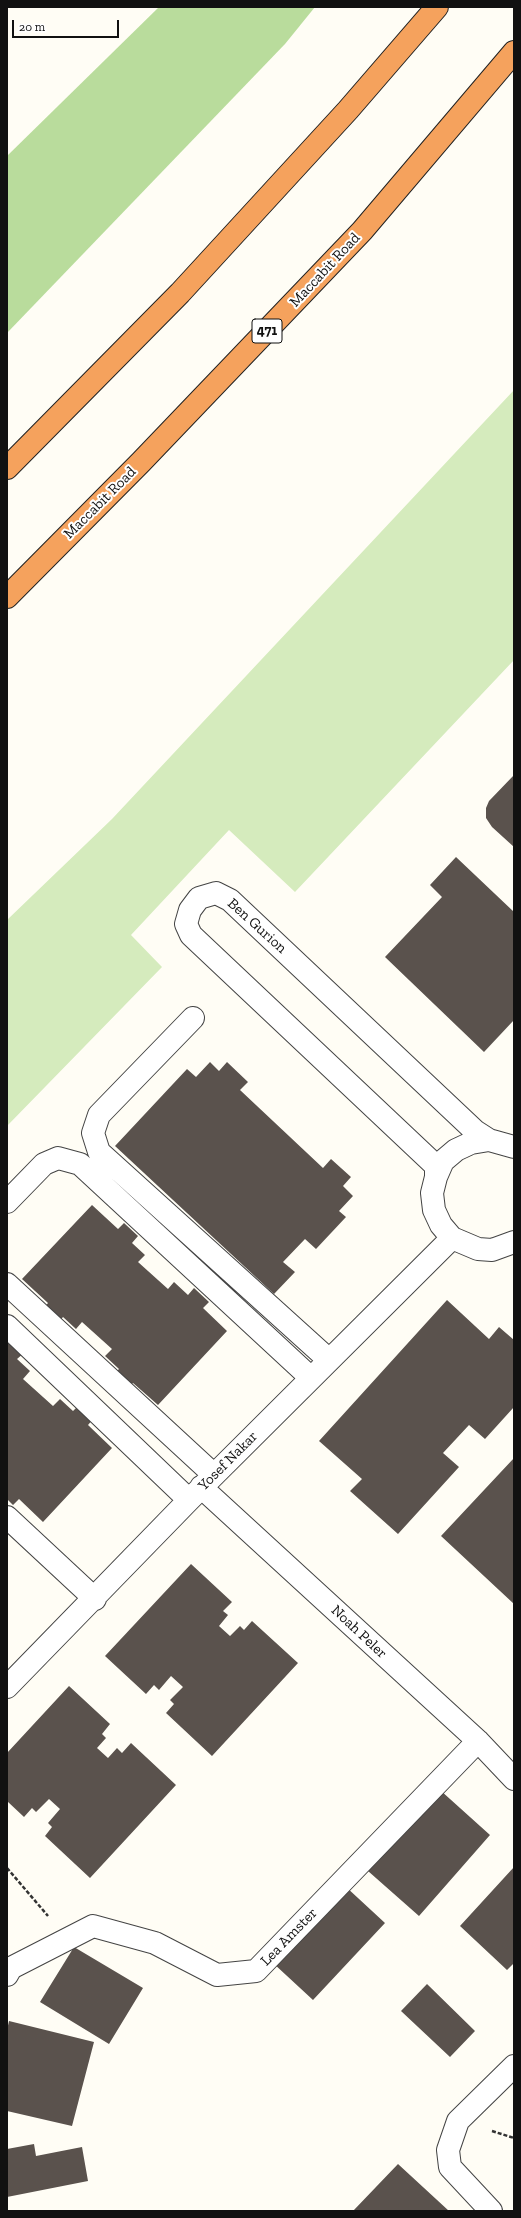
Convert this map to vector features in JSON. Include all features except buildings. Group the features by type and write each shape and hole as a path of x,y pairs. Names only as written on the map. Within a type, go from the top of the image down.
{"highway":[{"path":"7,468 180,294 343,116 437,7"},
{"name":"Maccabit Road","path":"7,597 147,456 362,230 514,52"}],"street":[{"name":"Ben Gurion","path":"436,1177 436,1166 191,934 186,924 190,910 199,898 216,893 230,900 475,1131 488,1140"},
{"path":"193,1018 99,1114 93,1133 99,1152 329,1360"},
{"path":"514,1147 488,1140 471,1142 456,1150 443,1161 436,1177 432,1193 434,1210 441,1225 452,1238 478,1249 492,1250 514,1258"},
{"path":"7,1202 44,1164 58,1158 80,1164 311,1378"},
{"name":"Yosef Nakar","path":"7,1687 201,1487 452,1238"},
{"path":"492,1250 514,1242"},
{"path":"7,1284 201,1487"},
{"path":"7,1326 201,1487"},
{"name":"Noah Peler","path":"201,1487 478,1741 514,1778"},
{"path":"7,1517 94,1599"},
{"name":"Lea Amster","path":"7,1975 11,1968 93,1926 155,1943 217,1975 256,1971 478,1741"},
{"path":"491,2211 450,2167 448,2150 458,2121 514,2066"}],"path":[{"path":"7,1868 68,1939"}],"green space":[{"path":"159,7 315,7 285,44 7,333 7,156"},
{"path":"514,390 514,660 295,892 229,830 131,935 162,967 7,1126 7,920 112,819"}]}
